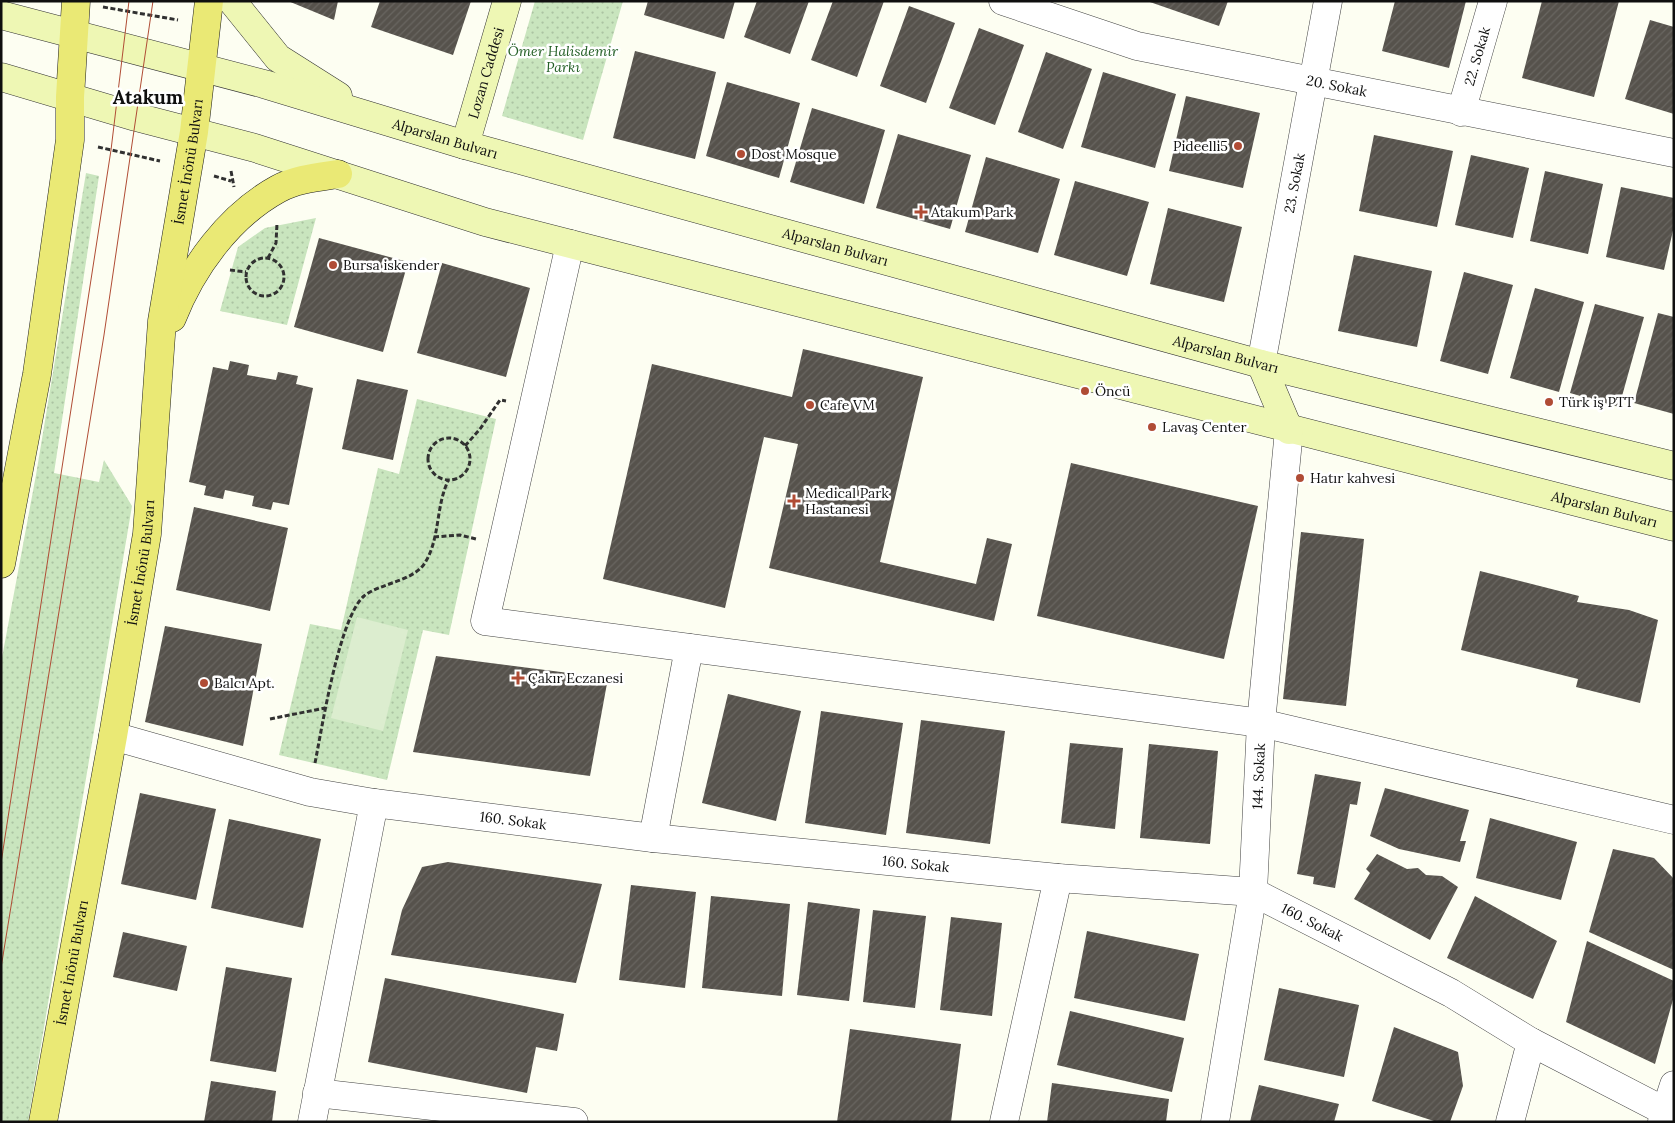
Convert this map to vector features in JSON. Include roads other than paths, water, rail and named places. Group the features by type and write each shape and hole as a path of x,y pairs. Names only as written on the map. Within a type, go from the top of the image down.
{"main road":[{"path":"1,564 37,374 70,140 70,97 76,1"},
{"path":"232,1 278,58 371,117"},
{"name":"Lozan Caddesi","path":"465,145 507,1"},
{"name":"İsmet İnönü Bulvarı","path":"43,1122 114,736 147,534 162,321 186,169 194,132 208,13"},
{"name":"Alparslan Bulvarı","path":"1,15 264,84 465,145 1261,364 1674,466"},
{"name":"Alparslan Bulvarı","path":"1,77 255,148 485,222 1289,430 1674,527"},
{"path":"160,350 184,287 215,244 245,211 280,188 313,177 338,174"},
{"path":"1261,364 1289,430"}],"street":[{"name":"20. Sokak","path":"1003,1 1137,46 1313,83 1674,153"},
{"name":"23. Sokak","path":"1261,364 1328,1"},
{"name":"22. Sokak","path":"1460,112 1493,1"},
{"path":"570,244 485,621 1261,723 1674,820"},
{"name":"144. Sokak","path":"1215,1122 1253,892 1261,723 1289,430"},
{"path":"653,838 689,648"},
{"name":"160. Sokak","path":"114,736 310,792 374,803 653,838 1058,878 1253,892 1451,993 1531,1042 1666,1117"},
{"path":"312,1122 374,803"},
{"path":"1004,1122 1058,878"},
{"path":"1510,1122 1531,1042"},
{"path":"1666,1117 1674,1085"},
{"path":"317,1093 574,1122"}],"tram line":[{"path":"1,863 111,150 129,1"},
{"path":"1,968 104,335 153,1"}],"place":[{"name":"Pideelli5","path":"1238,146"},
{"name":"Dost Mosque","path":"741,154"},
{"name":"Atakum Park","path":"921,212"},
{"name":"Bursa iskender","path":"333,265"},
{"name":"Öncü","path":"1085,391"},
{"name":"Türk iş PTT","path":"1549,402"},
{"name":"Cafe VM","path":"810,405"},
{"name":"Lavaş Center","path":"1152,427"},
{"name":"Hatır kahvesi","path":"1300,478"},
{"name":"Medical Park Hastanesi","path":"794,501"},
{"name":"Çakır Eczanesi","path":"518,678"},
{"name":"Balcı Apt.","path":"204,683"}],"district":[{"name":"Atakum","path":"148,97"}],"park label":[{"name":"Ömer Halisdemir Parkı","path":"563,59"}]}
